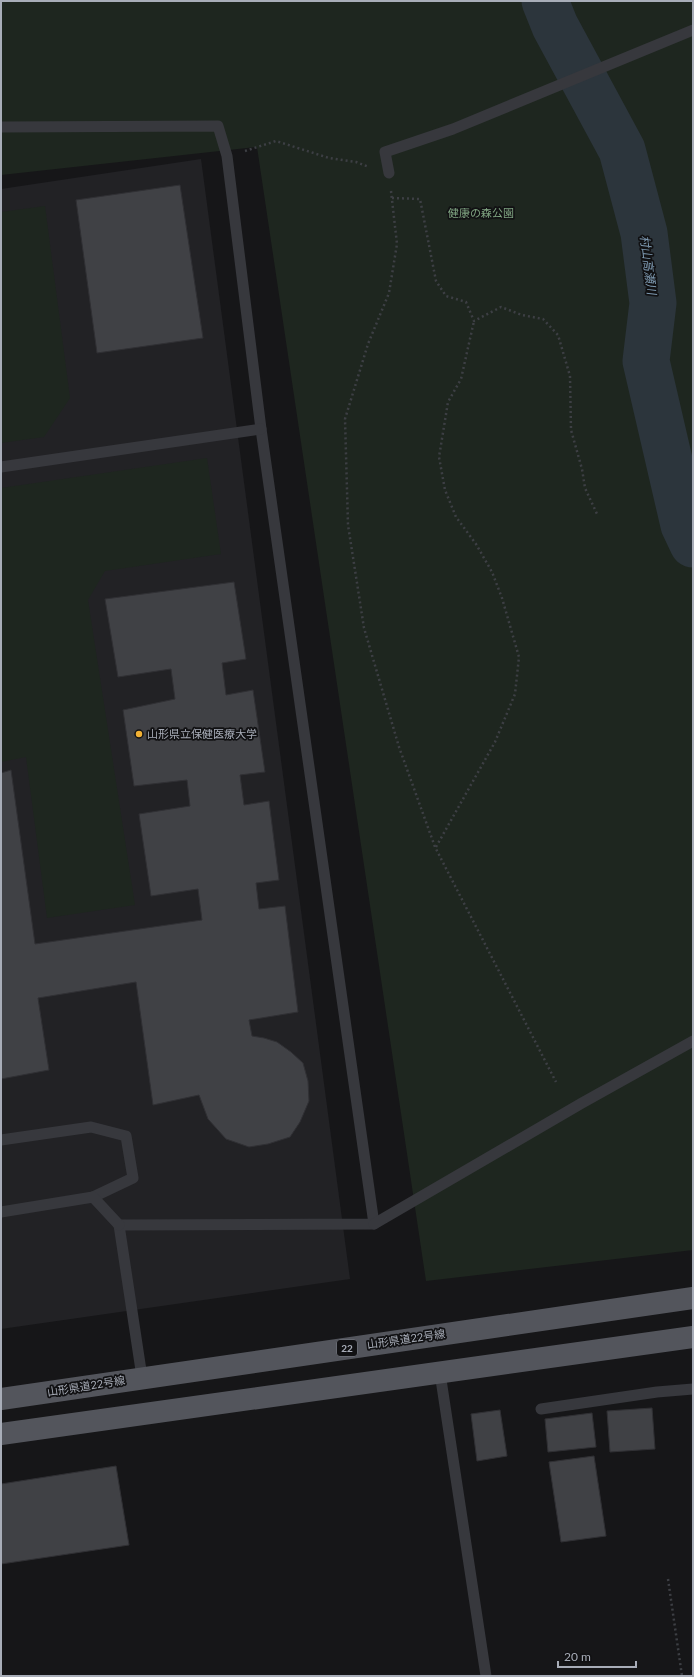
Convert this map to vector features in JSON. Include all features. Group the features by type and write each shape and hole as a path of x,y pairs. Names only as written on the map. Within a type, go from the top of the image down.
{"main road":[{"name":"山形県道22号線","path":"1,1399 142,1377 693,1298"},
{"path":"1,1434 693,1337"}],"lane":[{"path":"389,173 386,152 453,129 693,30"},
{"path":"1,127 218,126 227,156 261,429 374,1224"},
{"path":"1,467 261,429"},
{"path":"119,1225 374,1224 693,1041"},
{"path":"1,1140 91,1127 126,1136 133,1178 94,1197 1,1212"},
{"path":"94,1197 119,1225 142,1377"},
{"path":"440,1373 486,1676"},
{"path":"541,1409 657,1392 693,1389"}],"path":[{"path":"227,156 276,141 329,158 356,162 389,173 398,244 389,293 368,344 345,419 348,525 364,628 399,747 435,847 556,1082"},
{"path":"392,198 420,199 436,281 446,296 466,302 474,321 461,379 448,402 439,457 445,490 456,517 476,544 492,572 502,598 519,657 515,694 495,742 435,847"},
{"path":"474,321 501,307 522,315 543,319 558,335 570,376 571,430 582,469 585,488 598,514"},
{"path":"668,1579 682,1676"}],"shaded area":[{"name":"山形県立保健医療大学","path":"201,159 350,1279 1,1329 1,189"}],"green space":[{"name":"健康の森公園","path":"1,1 693,1 693,1250 426,1281 257,147 1,175"},
{"path":"45,206 70,398 44,437 1,443 1,212"},
{"path":"207,458 221,554 105,571 88,600 135,905 47,918 26,757 1,762 1,488"}],"building":[{"path":"180,185 203,338 97,353 76,200"},
{"path":"234,582 246,659 222,663 226,695 253,690 265,772 240,775 244,805 269,801 279,880 256,883 259,909 285,906 298,1012 249,1020 252,1036 277,1042 303,1063 308,1081 309,1101 300,1122 290,1137 268,1144 249,1147 226,1139 208,1119 199,1095 153,1105 136,982 38,998 49,1070 1,1079 1,773 11,770 35,944 202,920 198,889 151,896 139,814 190,806 187,780 134,786 123,710 175,699 171,669 118,677 105,599"},
{"path":"652,1408 655,1449 610,1452 607,1411"},
{"path":"500,1410 507,1456 477,1461 471,1414"},
{"path":"592,1413 596,1447 548,1452 545,1419"},
{"path":"594,1456 606,1536 561,1542 549,1462"},
{"path":"116,1466 129,1545 1,1564 1,1484"}],"waterway":[{"name":"村山高瀬川","path":"545,1 555,26 622,150 644,233 653,303 646,361 684,525 693,544"}],"place":[{"name":"山形県立保健医療大学","path":"139,734"}]}
